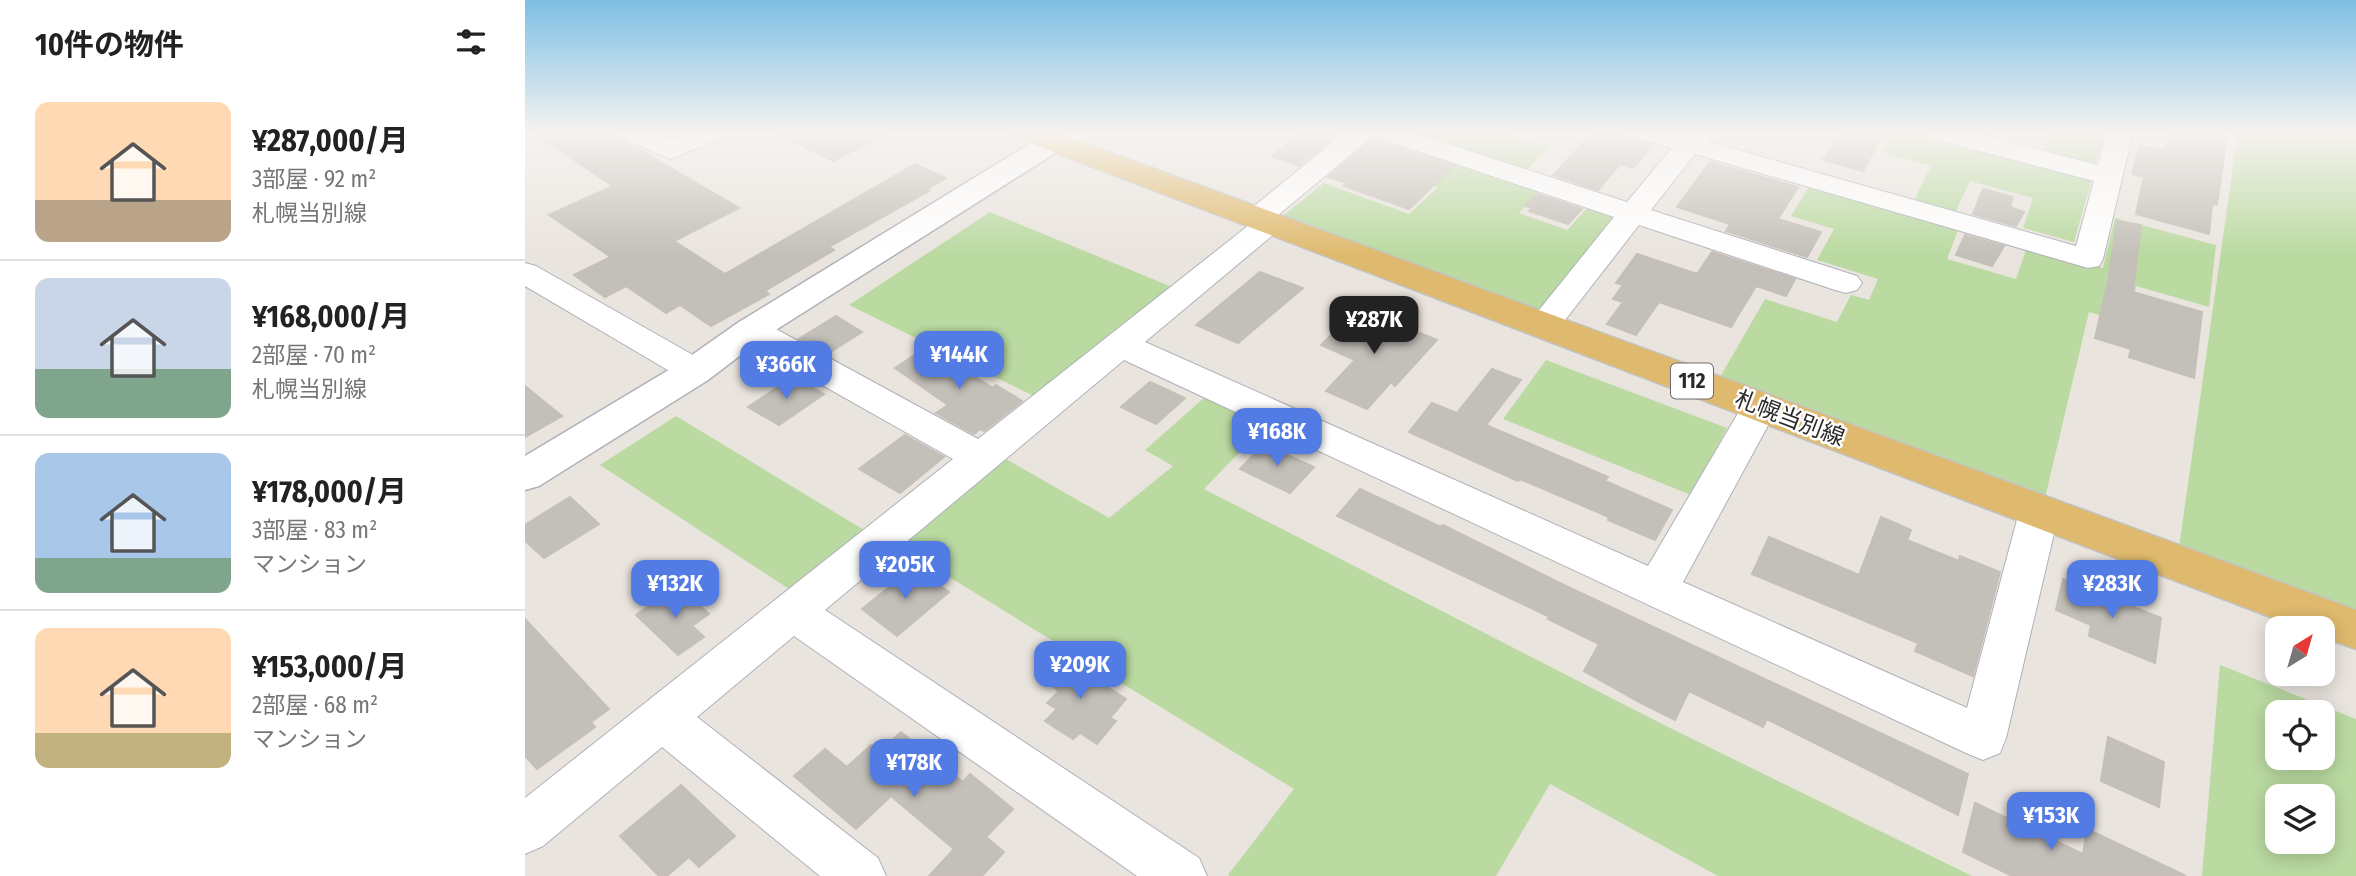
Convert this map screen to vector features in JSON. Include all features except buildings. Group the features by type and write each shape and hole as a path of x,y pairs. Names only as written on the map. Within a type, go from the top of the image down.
{"main road":[{"name":"札幌当別線","path":"1143,173 1264,221 2356,630"}],"street":[{"path":"525,475 695,371 751,330 993,173"},
{"path":"525,829 1121,345 1317,173"},
{"path":"1509,173 1846,283"},
{"path":"1543,326 1666,173"},
{"path":"1808,173 2088,259 2110,173"},
{"path":"2097,173 2109,176"},
{"path":"525,274 695,371"},
{"path":"751,330 982,458"},
{"path":"1121,345 1983,738 2039,512"},
{"path":"1657,589 1760,407"},
{"path":"793,612 1181,876"},
{"path":"662,718 860,876"}],"green space":[{"path":"1399,173 1493,173 1541,189 1519,213 1567,230 1590,205 1622,215 1541,312 1284,215 1324,183 1409,214 1438,187"},
{"path":"1928,173 2069,173 2092,179 2074,242 2023,228 2033,198 1970,181 1955,213 1914,201"},
{"path":"2232,173 2356,173 2356,613 2179,547"},
{"path":"1809,187 1958,230 1947,259 2016,279 2027,247 2103,268 2115,218 2216,245 2209,307 2136,286 2129,324 2089,312 2045,498 1719,379 1765,299 1837,322 1851,295 1869,300 1878,279 1817,260 1834,229 1791,216"},
{"path":"990,212 1172,287 1038,398 849,305"},
{"path":"1546,360 1727,428 1691,495 1503,419"},
{"path":"1205,397 1265,426 1204,489 1668,727 1972,876 1718,876 1550,784 1496,876 1228,875 1294,789 897,545 1004,458 1109,518 1173,466 1145,450"},
{"path":"676,416 869,533 795,593 600,465"},
{"path":"2220,665 2265,683 2265,686 2273,686 2308,700 2265,700 2265,770 2335,770 2335,711 2356,719 2356,876 2202,876"}]}
